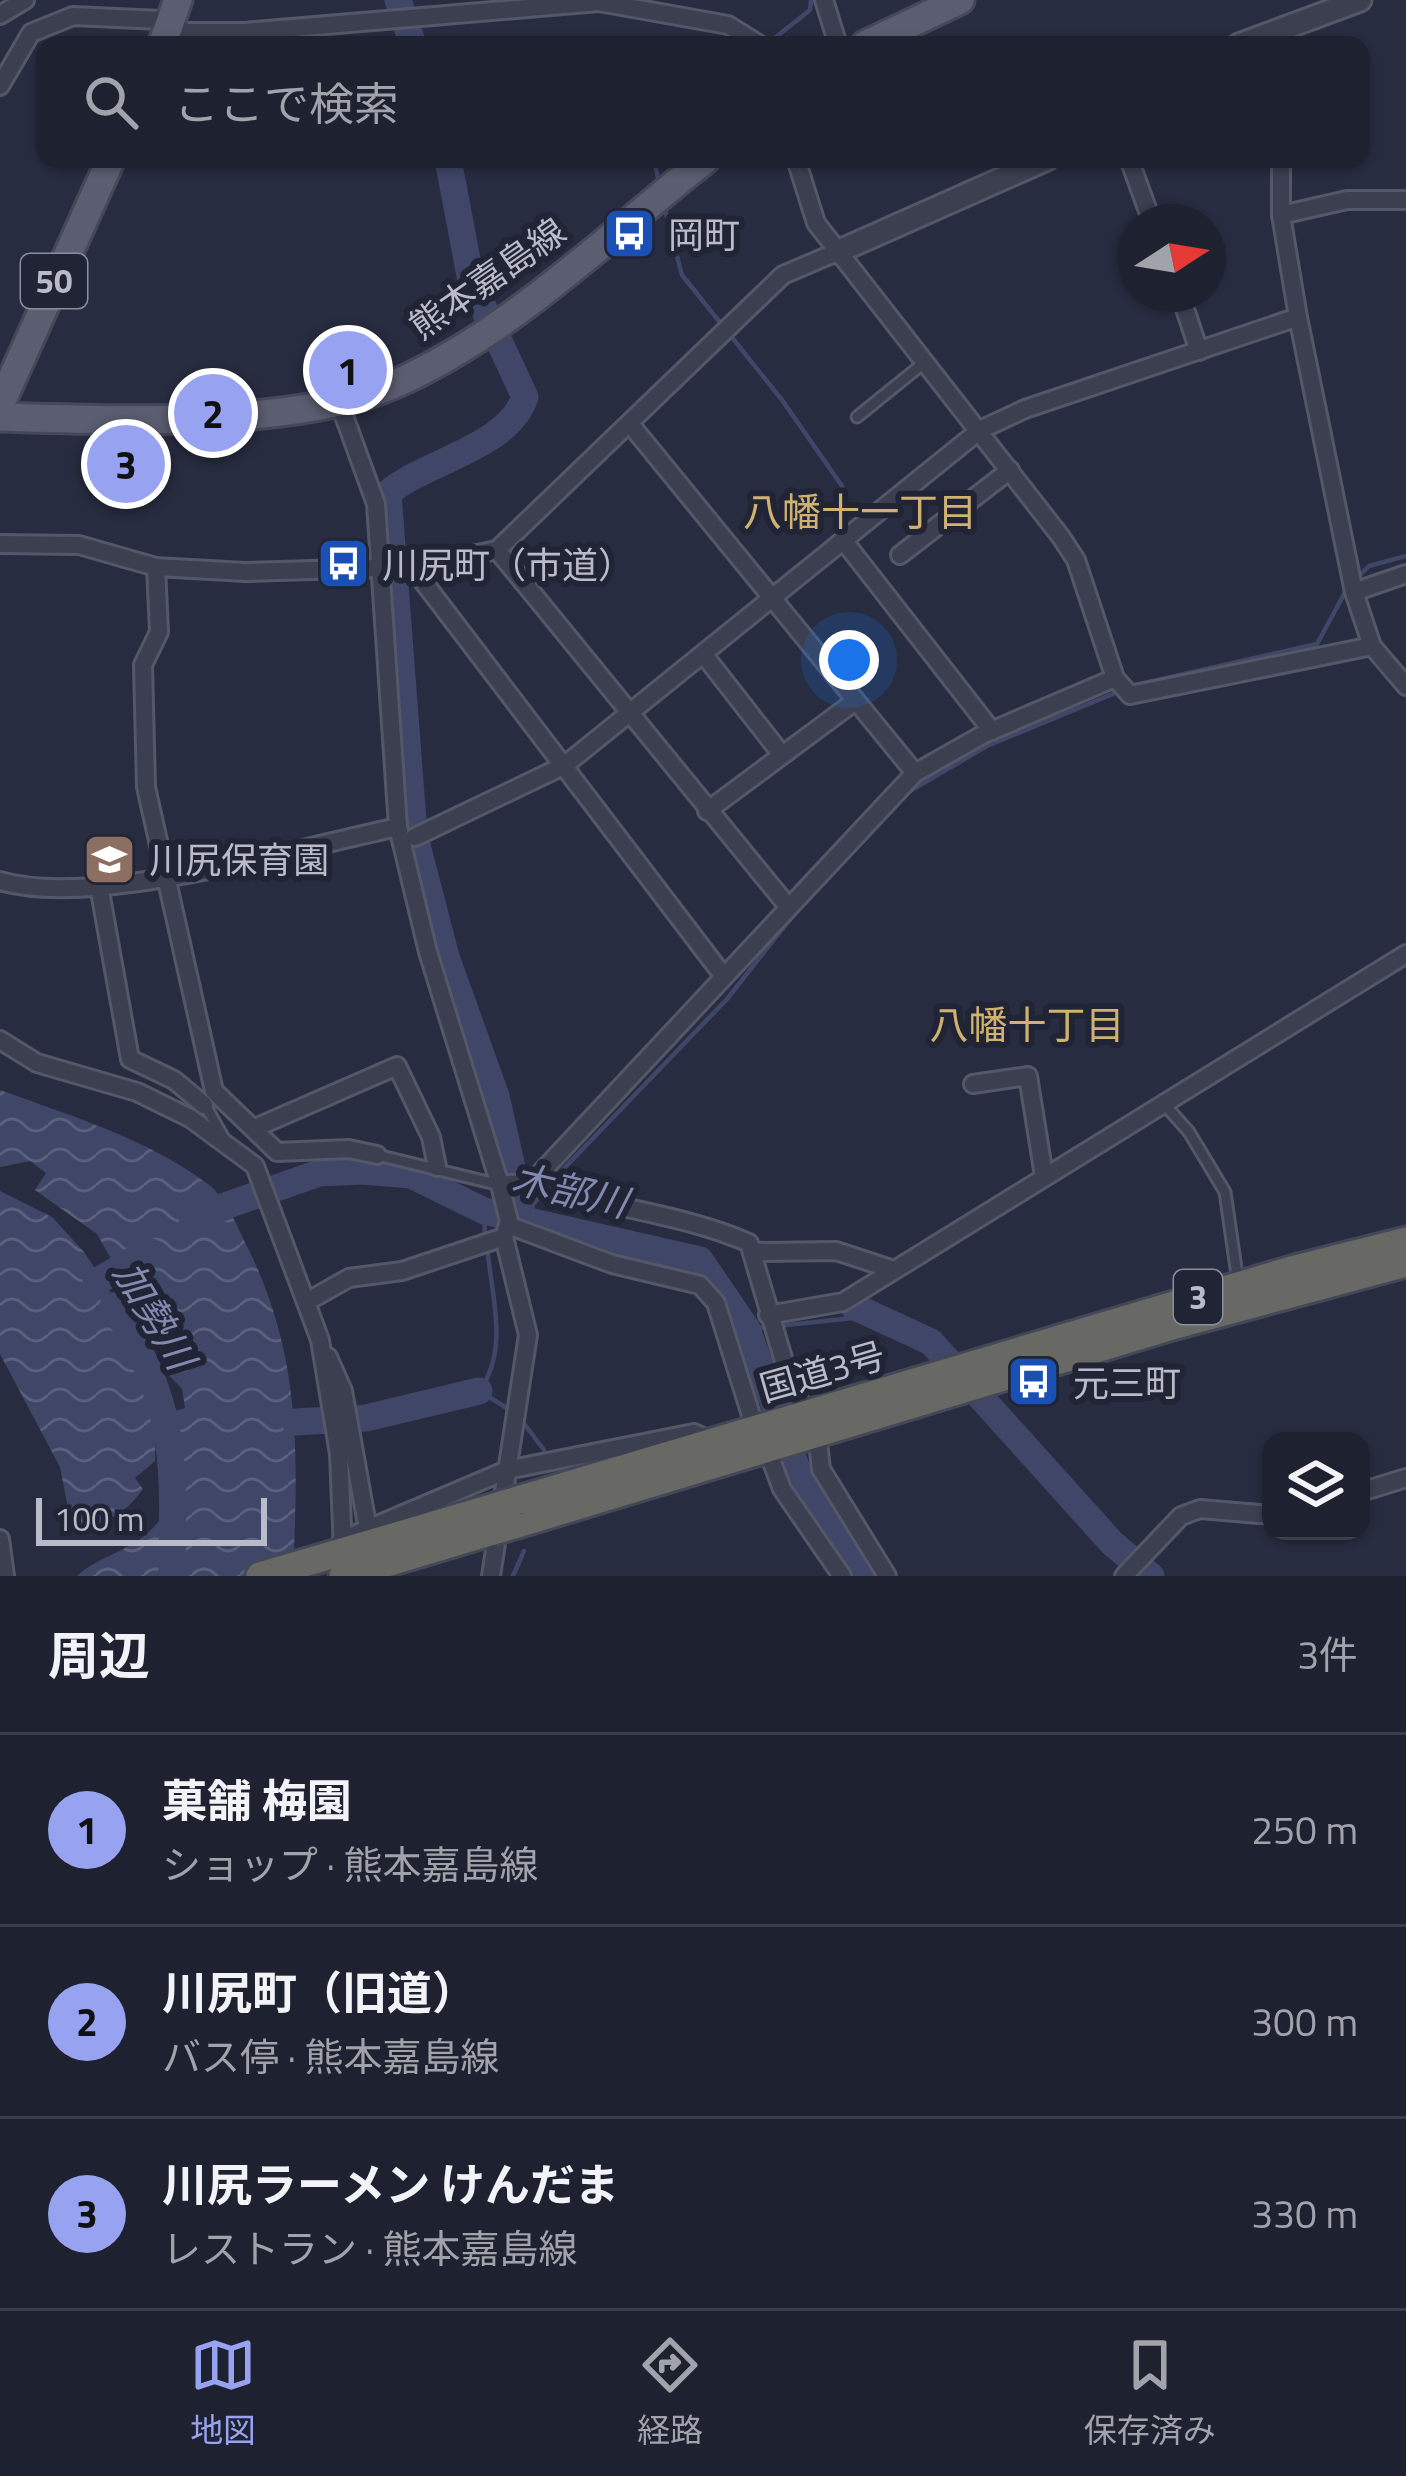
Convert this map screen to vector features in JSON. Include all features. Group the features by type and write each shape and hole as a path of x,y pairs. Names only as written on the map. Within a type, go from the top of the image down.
{"highway":[{"name":"国道3号","path":"505,1515 713,1442 809,1424 1001,1366 1239,1285 1406,1241"},
{"name":"国道3号","path":"1001,1366 1406,1263"},
{"name":"国道3号","path":"260,1576 343,1562 762,1434"}],"main road":[{"path":"884,36 960,0"},
{"name":"50","path":"0,405 107,168"},
{"name":"熊本嘉島線","path":"0,417 200,418 339,401 396,384 495,326 695,168"}],"street":[{"path":"0,15 25,0"},
{"path":"824,0 835,36"},
{"path":"1282,36 1360,0"},
{"path":"0,86 31,33 73,16 171,23 186,32 381,25 451,7 599,2 728,25 746,36"},
{"path":"799,168 816,223 1076,560 1115,678 1130,695 1372,646"},
{"path":"0,544 79,545 156,568 412,567 497,550 783,275 1027,168"},
{"path":"1132,168 1145,204"},
{"path":"1281,168 1281,215 1298,317 1354,592 1372,646 1406,686"},
{"path":"1281,215 1347,200 1406,200"},
{"path":"1186,312 1199,351"},
{"path":"415,837 565,764 980,430 1298,317"},
{"path":"339,401 376,504 398,826 428,952 500,1185 528,1335 491,1576"},
{"path":"630,424 915,773"},
{"path":"900,555 1010,470"},
{"path":"843,540 992,730"},
{"path":"497,550 786,904"},
{"path":"412,567 722,974"},
{"path":"156,568 159,632 143,665 146,787 209,1098"},
{"path":"1354,592 1406,574"},
{"path":"704,655 782,755"},
{"path":"532,1182 786,904 915,773 992,730 1115,678"},
{"path":"706,811 854,702"},
{"path":"0,881 41,889 99,886 398,826"},
{"path":"99,886 130,1059 209,1098 255,1128 277,1153 350,1149 377,1154"},
{"path":"768,1315 843,1302 1406,955"},
{"path":"0,1040 37,1063 137,1092 225,1141 255,1166 310,1300 320,1340 339,1454 343,1562 507,1470 694,1432 713,1442"},
{"path":"255,1128 397,1066 431,1137 437,1167"},
{"path":"973,1084 1028,1076 1044,1175"},
{"path":"500,1185 532,1182 586,1202 724,1232 749,1243 768,1315 821,1469 887,1576"},
{"path":"310,1300 349,1278 403,1271 507,1228 612,1264 700,1285 716,1303 782,1489 842,1576"},
{"path":"753,1252 836,1251 894,1270"},
{"path":"320,1340 343,1391 366,1519"},
{"path":"1370,1489 1406,1478"},
{"path":"1124,1576 1167,1531 1200,1509 1262,1514"},
{"path":"0,1539 4,1576"}],"lane":[{"path":"857,417 925,362"},
{"path":"209,1098 225,1141"},
{"path":"1164,1103 1189,1132 1225,1192 1239,1285"},
{"path":"377,1154 500,1185"}],"water":[{"path":"0,1090 107,1129 159,1154 208,1184 226,1204 265,1287 287,1367 295,1448 293,1576 77,1576 144,1536 166,1510 177,1479 175,1411 185,1408 182,1389 168,1374 170,1342 152,1332 97,1234 35,1190 46,1173 30,1161 0,1167"},
{"path":"0,1191 52,1217 84,1252 128,1319 156,1411 155,1461 135,1478 143,1489 121,1512 94,1525 72,1529 60,1467 0,1354"}],"waterway":[{"path":"398,0 410,36"},
{"path":"777,36 810,10 811,0"},
{"path":"450,168 471,281 525,397 502,429 388,493 414,834 446,957 496,1096 523,1217"},
{"path":"656,168 659,183"},
{"path":"664,206 682,275 782,400 842,486"},
{"path":"1358,577 1369,566 1406,556"},
{"path":"1131,686 1317,644 1349,585"},
{"path":"810,896 910,791 987,746 1120,691"},
{"path":"549,1184 727,999 795,913"},
{"path":"1141,1127 1187,1099"},
{"name":"木部川","path":"192,1225 225,1206 319,1173 362,1171 411,1175 484,1211 700,1260 747,1329 802,1483 868,1576"},
{"path":"523,1217 542,1193"},
{"path":"484,1211 485,1235"},
{"path":"487,1246 496,1340 494,1358 479,1391 510,1410"},
{"name":"木部川","path":"96,1282 149,1251"},
{"path":"747,1329 873,1316 853,1306 857,1301"},
{"name":"加勢川","path":"113,1306 150,1375 168,1436 172,1576"},
{"path":"853,1306 931,1342 1112,1543 1151,1576"},
{"path":"295,1422 366,1418 479,1391"},
{"path":"519,1417 544,1450"},
{"path":"513,1576 524,1551"}],"place":[{"name":"岡町","path":"629,234"},
{"name":"菓舗 梅園","path":"348,370"},
{"name":"川尻町（旧道）","path":"213,413"},
{"name":"川尻ラーメン けんだま","path":"126,464"},
{"name":"川尻町（市道）","path":"343,564"},
{"name":"川尻保育園","path":"110,859"},
{"name":"元三町","path":"1034,1382"}],"district":[{"name":"八幡十一丁目","path":"860,511"},
{"name":"八幡十丁目","path":"1027,1024"}]}
